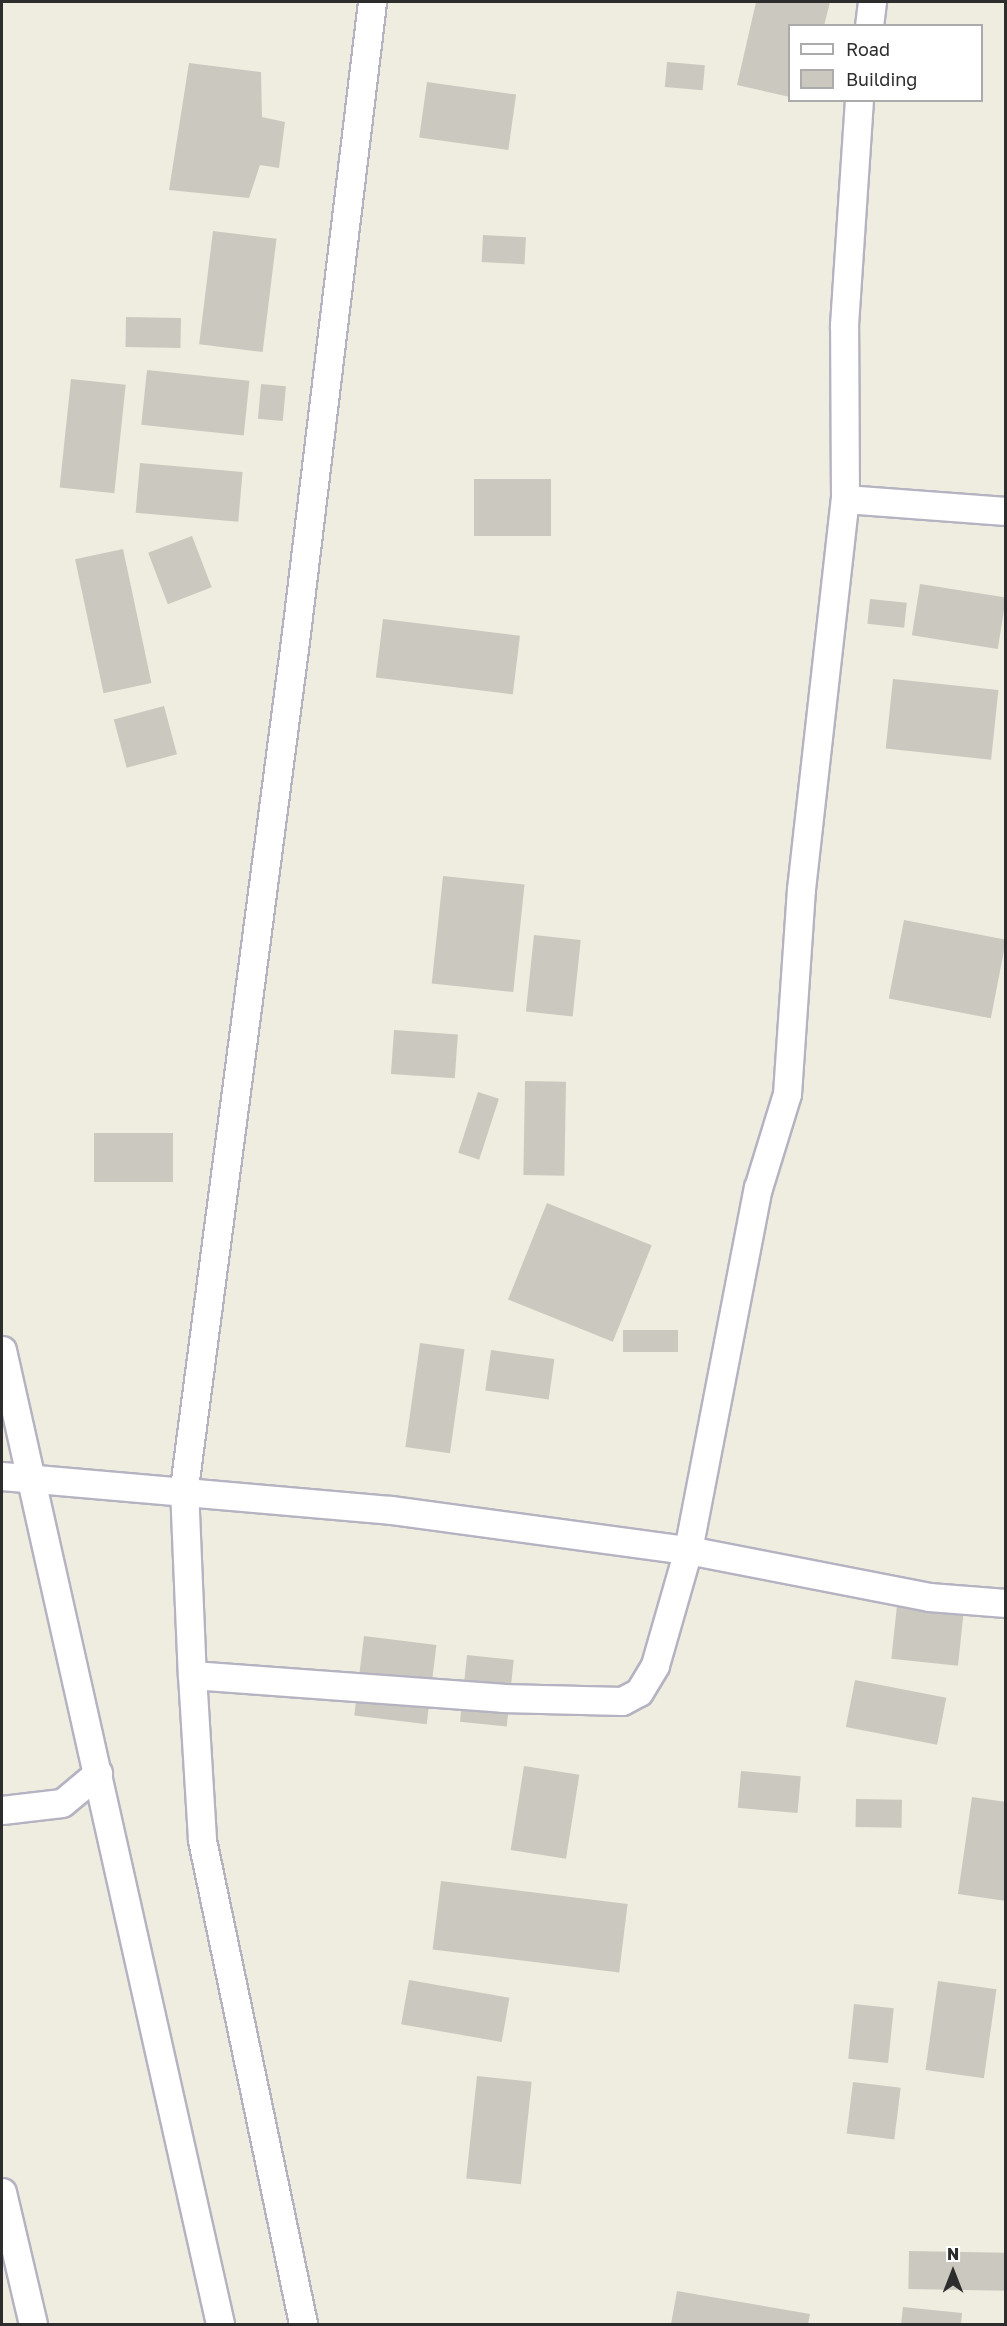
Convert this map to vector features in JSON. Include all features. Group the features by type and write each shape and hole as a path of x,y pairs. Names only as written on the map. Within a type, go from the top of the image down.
{"street":[{"path":"303,2325 202,1840 184,1488 298,617 372,2"},
{"path":"869,24 872,2"},
{"path":"192,1675 502,1698 621,1701 639,1692 655,1665 688,1550 758,1188 787,1094 801,889 845,499 844,325 859,102"},
{"path":"845,499 1005,511"},
{"path":"2,1350 220,2325"},
{"path":"2,1476 184,1488 392,1510 688,1550 929,1597 1005,1603"},
{"path":"2,1810 62,1803 98,1773"},
{"path":"2,2192 33,2325"}],"building":[{"path":"756,2 830,2 824,24 788,24 788,97 737,85"},
{"path":"667,62 705,65 703,90 665,87"},
{"path":"189,63 261,72 262,117 285,122 279,168 260,165 249,198 169,190"},
{"path":"427,82 516,95 508,150 419,137"},
{"path":"213,231 277,239 263,352 199,344"},
{"path":"483,235 526,237 525,264 482,262"},
{"path":"126,317 181,318 180,348 125,347"},
{"path":"147,370 249,381 244,435 141,425"},
{"path":"71,379 126,385 114,493 60,487"},
{"path":"261,384 286,386 283,421 258,419"},
{"path":"140,463 243,472 238,522 136,513"},
{"path":"474,479 551,479 551,536 474,536"},
{"path":"192,536 212,587 168,604 148,553"},
{"path":"123,549 151,683 104,693 75,559"},
{"path":"920,584 1006,598 998,649 912,635"},
{"path":"870,599 907,603 904,628 867,624"},
{"path":"383,619 520,636 513,694 376,678"},
{"path":"893,679 998,690 991,760 886,749"},
{"path":"164,706 177,754 127,768 114,719"},
{"path":"443,876 525,885 513,992 432,983"},
{"path":"904,920 1006,940 991,1018 889,999"},
{"path":"534,935 581,940 573,1016 526,1012"},
{"path":"394,1030 458,1034 455,1078 391,1074"},
{"path":"525,1081 566,1082 564,1176 523,1175"},
{"path":"478,1092 499,1099 479,1160 458,1153"},
{"path":"94,1133 173,1133 173,1182 94,1182"},
{"path":"547,1203 652,1245 613,1342 508,1299"},
{"path":"623,1330 678,1330 678,1352 623,1352"},
{"path":"420,1343 465,1349 450,1453 405,1447"},
{"path":"491,1350 554,1359 549,1400 485,1391"},
{"path":"897,1605 964,1612 958,1666 891,1659"},
{"path":"364,1636 436,1645 427,1724 354,1715"},
{"path":"467,1655 514,1660 507,1727 460,1722"},
{"path":"855,1680 946,1698 937,1745 846,1727"},
{"path":"524,1766 579,1775 566,1859 511,1850"},
{"path":"741,1771 801,1776 798,1813 738,1808"},
{"path":"972,1797 1006,1802 1006,1901 958,1894"},
{"path":"856,1799 902,1800 902,1828 856,1827"},
{"path":"441,1881 628,1904 619,1972 433,1949"},
{"path":"409,1980 509,1998 502,2042 401,2024"},
{"path":"938,1981 996,1989 984,2078 925,2070"},
{"path":"854,2004 894,2008 888,2063 848,2059"},
{"path":"477,2076 532,2082 521,2184 466,2178"},
{"path":"853,2082 901,2088 894,2139 847,2134"},
{"path":"909,2251 1006,2253 1005,2291 908,2289"},
{"path":"677,2291 810,2314 808,2324 671,2324"},
{"path":"903,2307 962,2313 961,2324 901,2324"}]}
